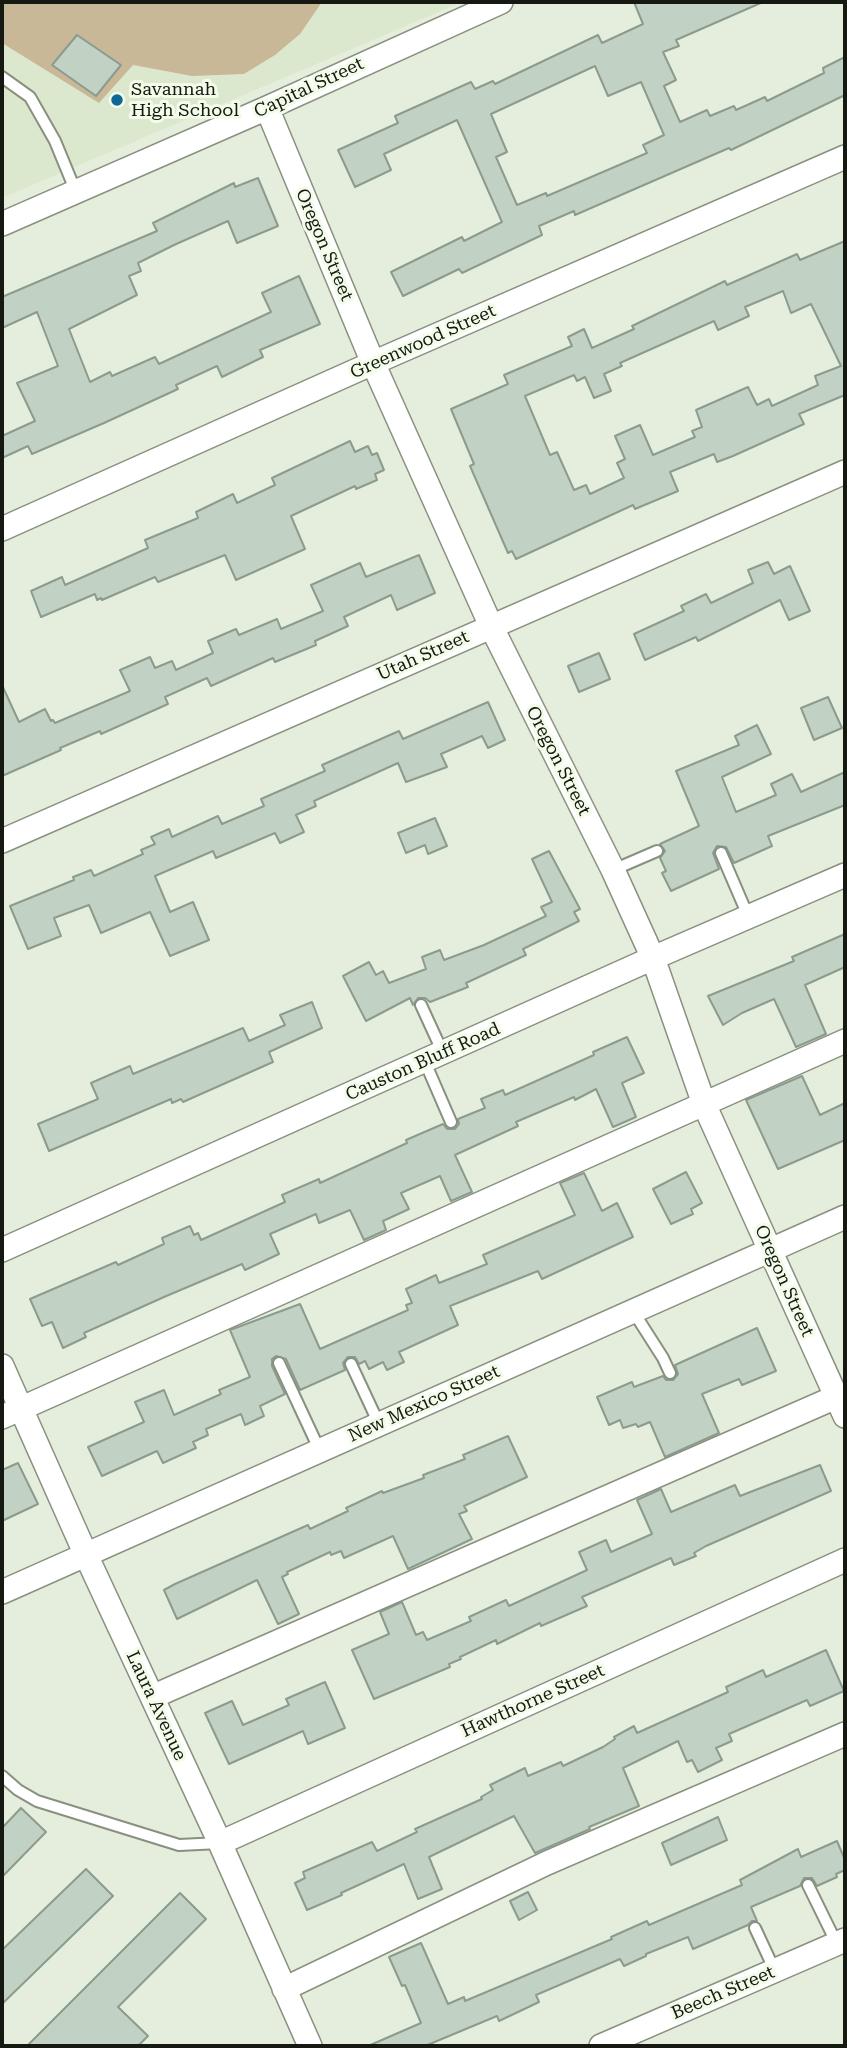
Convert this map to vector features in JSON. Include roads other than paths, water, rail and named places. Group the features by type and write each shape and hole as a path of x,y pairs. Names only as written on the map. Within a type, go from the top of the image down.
{"street":[{"name":"Capital Street","path":"2,224 501,2"},
{"name":"Oregon Street","path":"267,108 373,363 491,626 613,870 653,958 704,1104 769,1250 842,1402"},
{"name":"Greenwood Street","path":"2,529 845,157"},
{"name":"Utah Street","path":"2,841 845,472"},
{"name":"Causton Bluff Road","path":"2,1250 653,958 845,875"},
{"path":"11,1413 845,1041"},
{"name":"New Mexico Street","path":"2,1592 845,1217"},
{"name":"Laura Avenue","path":"2,1366 11,1413 86,1555 220,1843 310,2046"},
{"path":"152,1697 842,1402"},
{"name":"Hawthorne Street","path":"220,1843 845,1560"},
{"path":"285,1989 547,1863 845,1734"},
{"name":"Beech Street","path":"601,2046 841,1942"}],"lane":[{"path":"4,83 30,97 55,141 76,192"},
{"path":"613,870 657,851"},
{"path":"721,853 749,918"},
{"path":"421,1005 451,1122"},
{"path":"633,1311 670,1373"},
{"path":"279,1363 320,1451"},
{"path":"351,1364 379,1424"},
{"path":"2,1776 37,1801 179,1845 220,1843"},
{"path":"808,1885 841,1942"},
{"path":"755,1928 775,1971"}],"place":[{"name":"Savannah High School","path":"117,100"}]}
